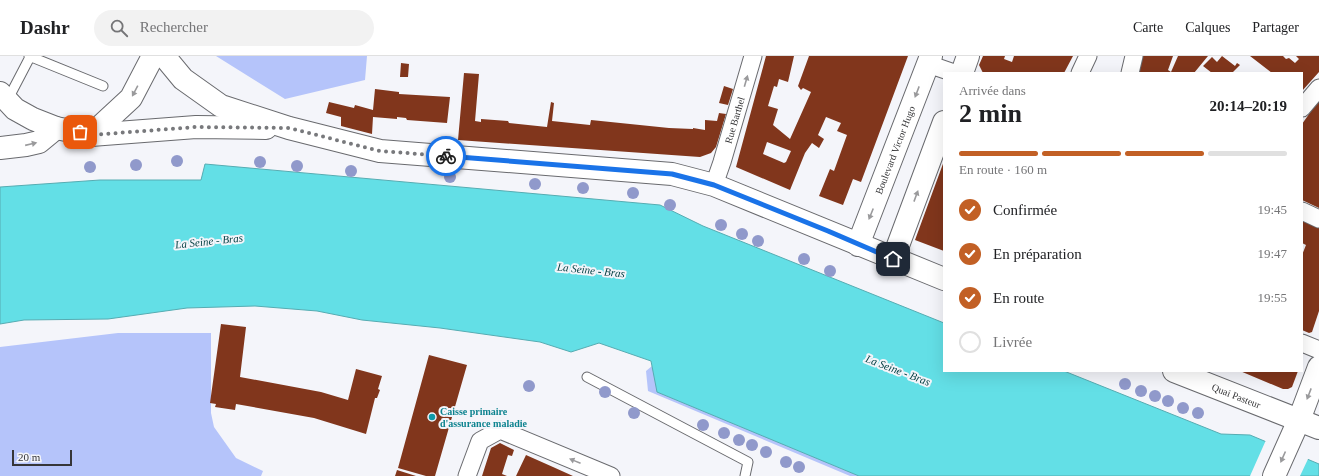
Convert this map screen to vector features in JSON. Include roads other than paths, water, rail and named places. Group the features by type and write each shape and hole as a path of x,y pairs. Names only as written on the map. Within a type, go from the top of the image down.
{"street":[{"path":"91,135 131,98 153,56"},
{"path":"164,56 183,79 221,106 289,128 380,151 672,174 714,185 943,279"},
{"name":"Rue Barthel","path":"714,185 753,56"},
{"path":"962,72 968,56"},
{"path":"1080,72 1088,56"},
{"path":"1130,72 1134,56"},
{"path":"930,60 952,72"},
{"name":"Boulevard Victor Hugo","path":"858,245 930,60"},
{"path":"1303,107 1319,88"},
{"path":"2,104 56,128 91,135 196,127 289,128"},
{"path":"893,259 943,125"},
{"path":"0,148 39,142 56,128"},
{"path":"1303,211 1319,218"},
{"path":"1303,342 1319,350"},
{"path":"1274,476 1295,429 1319,367"},
{"name":"Quai Pasteur","path":"1182,372 1295,429 1319,428"},
{"path":"467,476 480,441 500,430 611,476"}],"lane":[{"path":"2,104 30,57 103,86"},
{"path":"587,377 748,462 745,476"}],"water":[{"name":"La Seine - Bras","path":"205,164 660,205 703,226 943,323 943,372 1066,372 1221,434 1250,435 1319,464 1319,476 859,476 657,392 651,361 599,343 571,352 540,342 440,328 362,320 317,311 255,306 187,308 108,319 24,320 0,324 0,187 100,180 201,180"}],"place":[{"name":"Caisse primaire d'assurance maladie","path":"432,417"}]}
